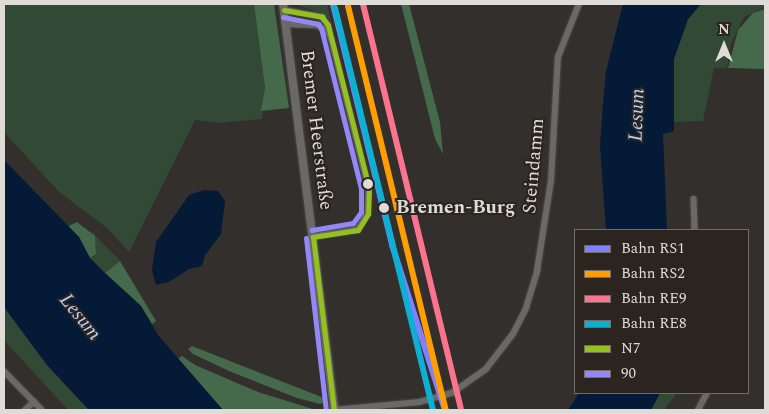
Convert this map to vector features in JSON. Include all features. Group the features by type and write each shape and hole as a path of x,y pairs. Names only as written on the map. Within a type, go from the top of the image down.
{"main road":[{"name":"Bremer Heerstraße","path":"283,7 314,237 334,410"}],"street":[{"name":"Steindamm","path":"334,410 420,402 452,393 486,369 513,334 526,308 537,271 551,181 558,57 579,4"},
{"path":"283,7 322,17 331,38"},
{"path":"285,24 318,25 328,30 370,202 366,220 358,230 314,237"},
{"path":"694,199 695,229"},
{"path":"4,371 42,410"},
{"path":"698,410 706,394"},
{"path":"25,410 34,402"}],"green space":[{"path":"4,4 254,4 265,88 262,119 220,123 195,120 129,252 107,228 59,192 4,132"},
{"path":"254,4 274,4 289,108 261,111 265,88"},
{"path":"294,4 327,4 331,21 322,13"},
{"path":"401,4 409,4 440,122 443,154 435,139"},
{"path":"701,4 765,4 765,7 744,17 731,44 727,68 714,68 703,121 674,122 674,59 688,19"},
{"path":"765,9 765,69 728,68 738,30 753,13"},
{"path":"77,222 95,236 96,254 90,258 79,237 66,227"},
{"path":"91,231 120,261 105,273 90,258 96,254"},
{"path":"120,261 156,321 152,324 141,306 105,273"},
{"path":"4,307 47,365 89,410 68,410 4,340"},
{"path":"192,346 324,398 325,402 320,404 297,398 229,371 193,354 188,349"},
{"path":"182,356 195,365 258,392 316,410 223,410 177,359"},
{"path":"659,394 676,394 664,410 651,410"}],"water":[{"name":"Lesum","path":"623,4 701,4 688,19 674,59 674,131 663,134 667,229 606,229 600,146 606,71"},
{"name":"Lesum","path":"4,160 79,237 90,258 141,306 158,335 223,410 89,410 47,365 4,307"},
{"path":"204,190 218,191 225,201 221,234 205,255 202,266 189,269 169,282 156,285 152,270 156,242 189,195"},
{"path":"578,394 659,394 651,410 568,410"}],"rail line":[{"name":"RS1","path":"333,4 392,245 445,410"},
{"name":"RE9","path":"363,4 461,408"},
{"name":"RS2","path":"348,6 446,410"},
{"name":"RE8","path":"335,8 433,410"}],"transit line":[{"name":"N7","path":"284,10 322,17 328,25 369,188 368,214 358,230 313,237"},
{"name":"90","path":"283,17 318,24 321,28 361,189 361,212 353,223 312,230"},
{"name":"N7","path":"313,237 334,410"},
{"name":"90","path":"306,238 326,410"}],"place":[{"name":"Bremen-Burg","path":"384,208"}]}
